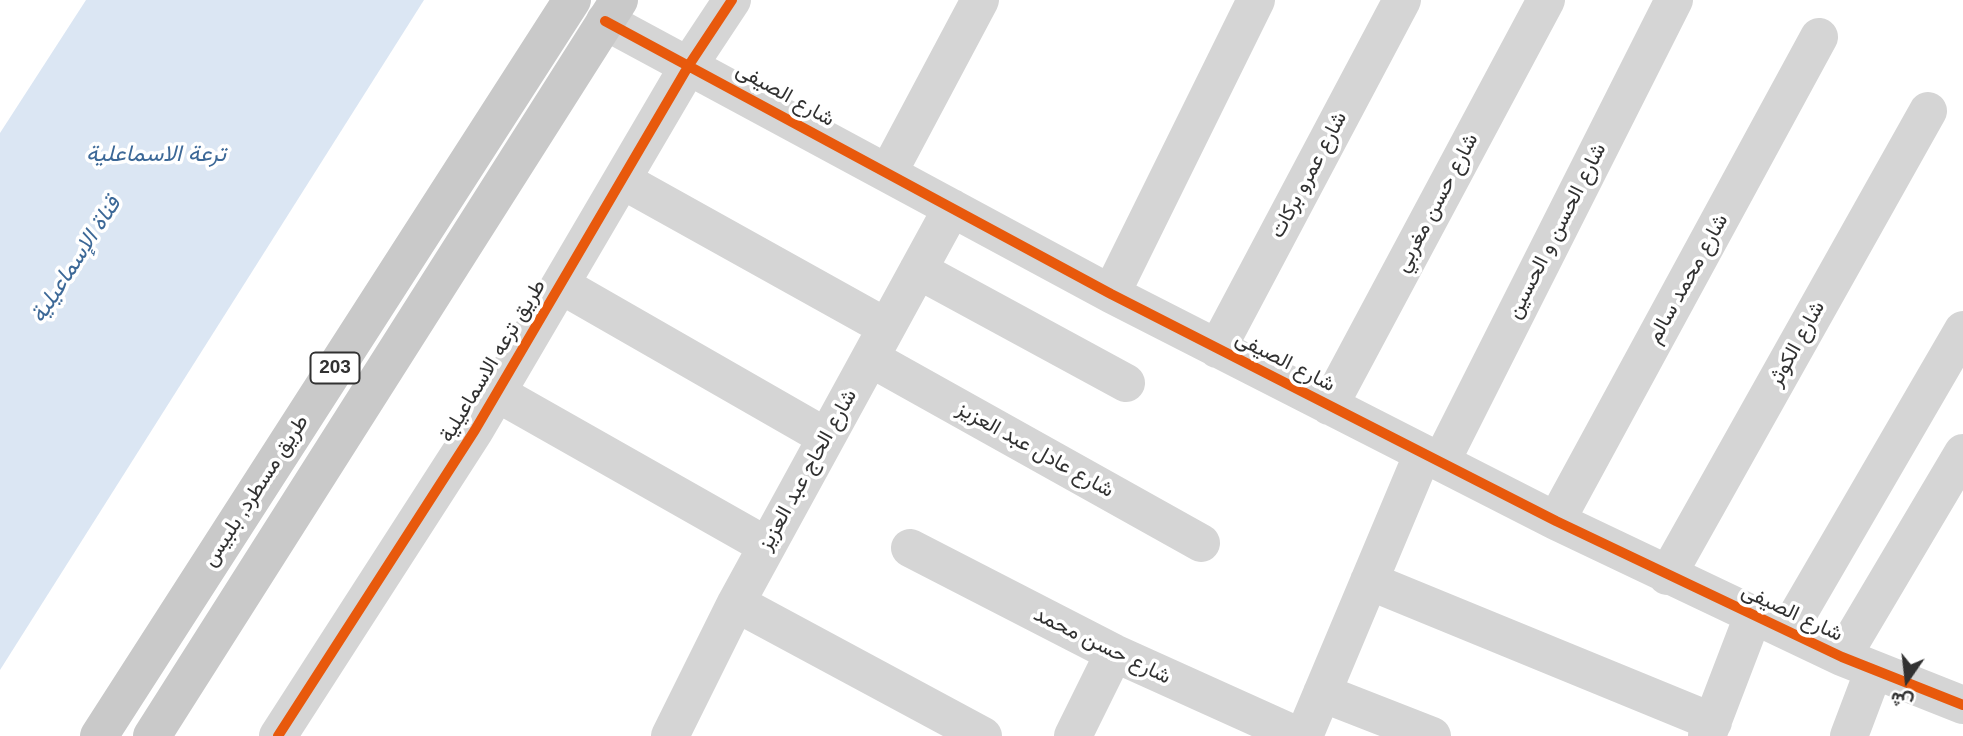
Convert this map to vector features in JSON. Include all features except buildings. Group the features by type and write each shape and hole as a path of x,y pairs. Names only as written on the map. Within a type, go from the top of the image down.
{"main road":[{"name":"طريق مسطرد, بلبيس","path":"99,736 572,0"},
{"name":"203","path":"152,736 381,379 612,10"}],"street":[{"name":"طريق ترعه الاسماعيلية","path":"278,736 497,393 689,65 732,0"},
{"path":"888,173 980,0"},
{"path":"1111,293 1256,0"},
{"name":"شارع عمرو بركات","path":"1217,349 1402,0"},
{"name":"شارع حسن مغربي","path":"1329,406 1546,0"},
{"name":"شارع الحسن و الحسين","path":"1304,736 1369,581 1674,0"},
{"name":"شارع الصيفى","path":"612,10 689,65 1217,349 1667,576 1858,664 1963,705"},
{"name":"شارع محمد سالم","path":"1556,522 1819,37"},
{"name":"شارع الكوثر","path":"1667,576 1927,111"},
{"name":"شارع عادل عبد العزيز","path":"622,180 878,343 1201,543"},
{"name":"شارع الحاج عبد العزيز","path":"672,735 736,603 952,208"},
{"path":"918,270 1126,383"},
{"path":"561,285 826,438"},
{"path":"1788,631 1963,330"},
{"path":"497,393 767,546"},
{"path":"1849,736 1858,664 1963,453"},
{"name":"شارع حسن محمد","path":"911,548 1114,653 1298,736"},
{"path":"1369,581 1710,729 1753,616"},
{"path":"736,603 983,736"},
{"path":"1073,736 1114,653"},
{"path":"1322,693 1432,736"}],"water":[{"name":"ترعة الاسماعلية","path":"86,0 424,0 0,670 0,133"}],"cycle path":[{"path":"278,736 475,430 689,65 732,0"},
{"path":"605,21 1111,294 1556,521 1842,657 1963,705"}],"water label":[{"name":"قناة الإسماعيلية","path":"76,260"}]}
